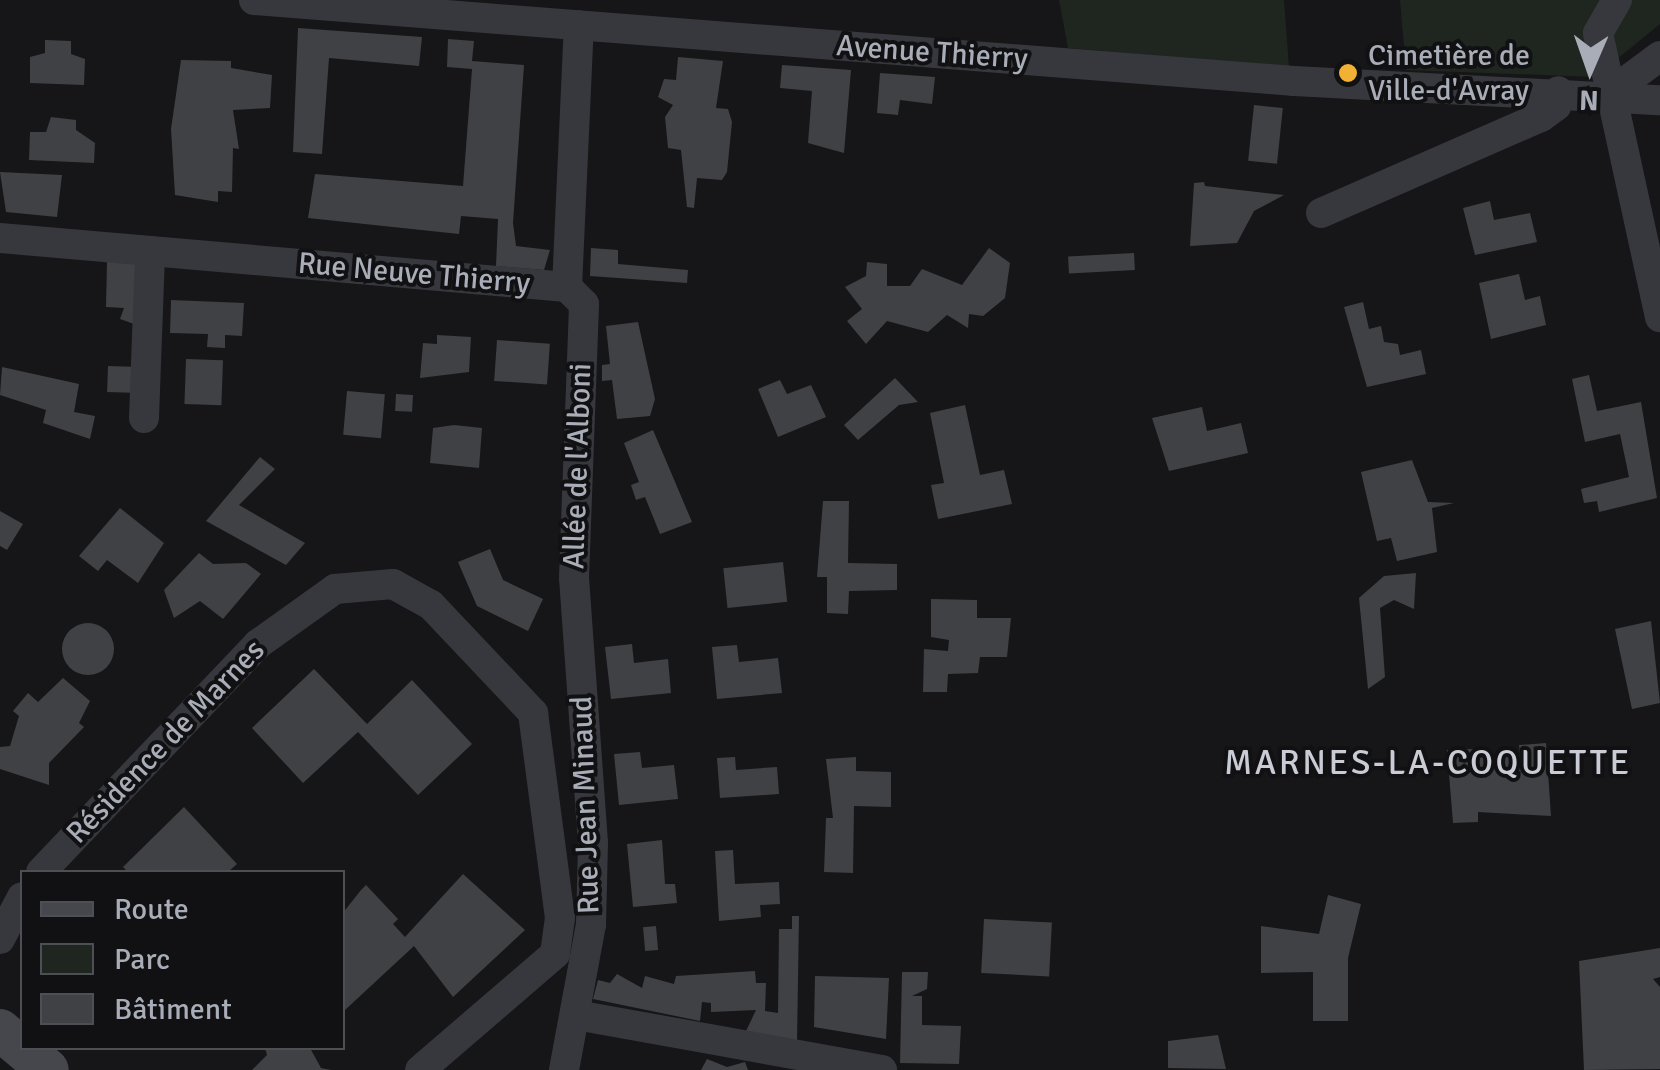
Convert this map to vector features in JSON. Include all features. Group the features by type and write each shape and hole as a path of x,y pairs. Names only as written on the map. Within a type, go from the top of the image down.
{"main road":[{"path":"0,1030 20,1047"},
{"path":"24,1050 48,1070"}],"street":[{"name":"Avenue Thierry","path":"254,0 1294,81 1610,93 1660,100"},
{"path":"1617,0 1598,33 1660,317"},
{"name":"Rue Neuve Thierry","path":"0,238 567,287 579,25"},
{"path":"1610,93 1660,56"},
{"path":"1321,213 1541,117 1556,106 1558,91"},
{"path":"144,418 150,251"},
{"name":"Allée de l'Alboni","path":"567,287 584,304 574,578 580,653"},
{"name":"Résidence de Marnes","path":"42,870 258,644 335,588 392,584 431,606 533,713 560,918 554,954 420,1070"},
{"name":"Rue Jean Minaud","path":"564,1070 576,1015 593,843 580,653"},
{"path":"0,939 20,901"},
{"path":"576,1015 882,1070"}],"green space":[{"path":"1059,0 1284,0 1289,67 1068,48"},
{"path":"1400,0 1660,0 1660,24 1595,77 1406,70"}],"building":[{"path":"298,28 422,37 419,66 329,58 322,154 293,152"},
{"path":"448,39 474,41 472,61 524,65 513,223 516,246 550,250 544,270 496,266 498,219 461,216 459,234 308,218 315,174 463,186 472,69 447,67"},
{"path":"45,40 71,41 71,54 85,59 84,85 30,83 30,57 45,53"},
{"path":"678,57 723,61 716,108 728,109 732,122 727,172 722,180 697,178 694,208 687,207 681,150 668,148 665,117 673,105 658,97 664,79 676,80"},
{"path":"181,60 231,61 231,68 272,75 270,108 233,110 239,149 233,148 232,192 218,191 218,202 175,195 171,129"},
{"path":"782,65 851,70 844,153 808,143 812,91 780,88"},
{"path":"880,73 935,77 932,104 900,100 898,115 877,113"},
{"path":"1254,105 1283,108 1277,164 1248,161"},
{"path":"51,117 76,120 76,130 95,143 94,163 29,160 30,132 46,132"},
{"path":"0,172 62,175 57,217 6,212"},
{"path":"1204,182 1205,186 1284,195 1254,211 1237,243 1190,246 1194,183"},
{"path":"1490,201 1494,220 1530,213 1537,242 1475,255 1463,208"},
{"path":"591,248 618,250 618,264 688,270 687,283 590,276"},
{"path":"989,248 1010,263 1005,298 983,316 969,314 968,328 947,315 928,332 887,321 866,344 847,321 862,309 845,287 866,276 867,262 887,264 887,286 910,286 922,269 962,285"},
{"path":"1134,253 1135,270 1069,273 1068,256"},
{"path":"107,261 137,264 134,324 120,319 124,308 106,307"},
{"path":"1519,274 1525,300 1540,296 1546,325 1491,339 1479,283"},
{"path":"171,300 244,303 242,336 225,335 225,348 207,347 208,334 170,333"},
{"path":"1363,302 1369,329 1381,326 1384,342 1398,344 1400,355 1421,350 1426,374 1367,387 1344,307"},
{"path":"638,322 655,399 650,416 617,419 612,380 602,381 602,365 610,364 606,326"},
{"path":"437,335 471,337 469,372 420,378 423,343 437,344"},
{"path":"497,340 550,344 547,385 494,381"},
{"path":"186,359 223,360 221,405 184,404"},
{"path":"108,366 132,367 131,393 107,392"},
{"path":"2,367 79,384 74,412 95,416 90,439 43,423 46,410 0,395"},
{"path":"1589,375 1597,411 1641,402 1657,498 1599,512 1597,501 1584,503 1581,489 1629,477 1620,434 1585,442 1572,379"},
{"path":"895,378 918,402 899,405 858,440 844,425"},
{"path":"780,380 787,394 811,385 826,417 778,437 758,389"},
{"path":"347,391 385,394 381,438 343,435"},
{"path":"396,394 413,395 412,412 395,411"},
{"path":"965,405 980,475 1004,470 1012,504 938,519 931,485 944,483 930,413"},
{"path":"1202,407 1207,431 1241,423 1248,453 1169,471 1152,418"},
{"path":"433,428 482,428 479,468 430,463"},
{"path":"653,430 692,522 660,534 645,497 636,500 631,485 639,482 624,443"},
{"path":"260,457 275,469 239,505 305,543 286,565 206,521"},
{"path":"1412,460 1428,502 1454,503 1432,508 1437,552 1397,561 1391,538 1377,541 1361,472"},
{"path":"823,501 849,501 848,563 897,564 897,590 849,591 848,614 827,613 827,577 817,577"},
{"path":"120,508 164,543 138,583 107,560 98,571 79,556"},
{"path":"0,511 23,524 7,550 0,546"},
{"path":"490,549 503,580 543,599 528,631 477,606 458,562"},
{"path":"199,553 213,564 246,563 261,574 223,619 200,601 174,618 164,590"},
{"path":"783,562 787,602 728,608 723,568"},
{"path":"1416,573 1414,609 1394,600 1380,608 1385,677 1368,689 1359,598 1384,576"},
{"path":"931,599 977,600 977,618 1011,618 1007,657 980,657 978,673 948,674 947,692 923,692 924,649 948,651 949,640 931,637"},
{"path":"1651,621 1660,703 1632,709 1615,629"},
{"path":"88,623 106,631 114,649 106,667 88,675 70,667 62,649 70,631"},
{"path":"632,644 634,663 668,659 671,693 611,699 605,647"},
{"path":"737,645 739,662 778,658 782,693 717,699 712,647"},
{"path":"314,669 367,724 412,680 472,744 418,795 358,732 303,783 252,728"},
{"path":"63,678 90,701 79,723 84,727 49,763 49,785 0,769 0,747 10,746 19,716 13,711 28,693 38,702"},
{"path":"1546,743 1551,816 1478,812 1478,822 1453,823 1447,750 1473,749 1474,758 1520,755 1519,745"},
{"path":"640,752 642,768 674,765 678,799 619,805 614,754"},
{"path":"735,757 736,770 777,767 779,794 720,798 717,758"},
{"path":"856,757 856,771 891,772 891,807 854,806 853,873 824,872 826,818 833,818 826,759"},
{"path":"184,807 237,864 230,870 123,867"},
{"path":"662,840 665,884 675,884 677,903 633,907 627,844"},
{"path":"733,850 735,884 779,882 780,904 760,905 761,917 719,921 715,851"},
{"path":"463,874 525,930 453,997 414,946 345,1010 345,910 366,885 398,919 393,924 405,937"},
{"path":"1328,895 1361,904 1348,958 1348,1021 1313,1021 1313,972 1261,973 1261,926 1319,934"},
{"path":"792,916 799,916 797,1043 746,1031 756,1010 711,1012 711,1003 702,1002 700,1021 593,999 598,980 610,983 617,974 642,988 645,976 674,984 676,976 755,971 756,983 766,983 765,1011 778,1013 779,929 792,929"},
{"path":"984,919 1052,923 1049,976 981,973"},
{"path":"656,926 658,950 645,951 643,927"},
{"path":"1660,948 1660,977 1653,979 1660,987 1660,1069 1584,1070 1579,961"},
{"path":"902,972 928,972 927,989 912,996 922,996 922,1025 961,1026 959,1064 900,1063"},
{"path":"815,976 889,978 886,1039 814,1027"},
{"path":"1218,1035 1226,1069 1168,1068 1168,1041"},
{"path":"266,1050 311,1050 321,1068 331,1070 252,1070 267,1055"},
{"path":"707,1059 727,1067 745,1062 748,1070 701,1070"}],"place":[{"name":"Cimetière de Ville-d'Avray","path":"1348,73"}],"district":[{"name":"MARNES-LA-COQUETTE","path":"1428,763"}]}
